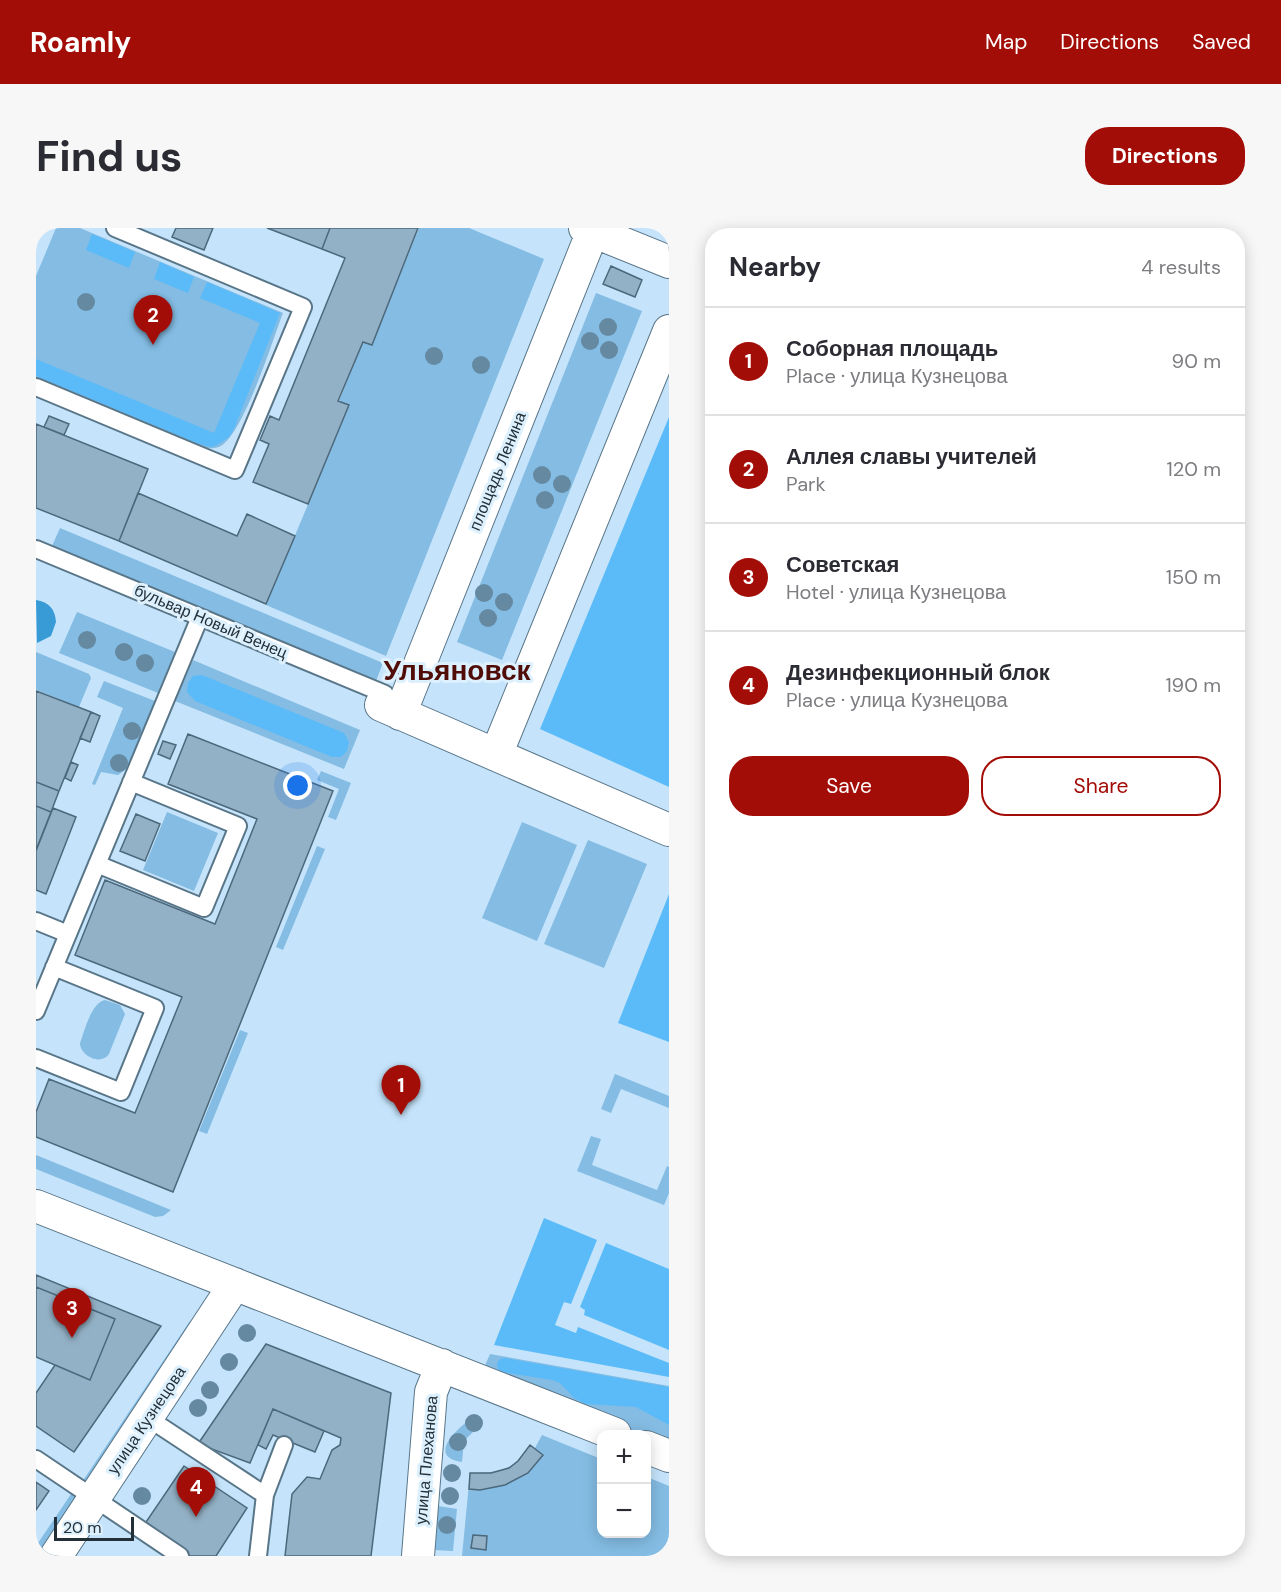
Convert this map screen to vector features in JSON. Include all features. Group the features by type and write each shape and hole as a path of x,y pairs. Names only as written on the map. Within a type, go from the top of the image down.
{"street":[{"path":"591,229 669,262"},
{"name":"площадь Ленина","path":"389,704 591,229"},
{"path":"496,755 669,331"},
{"name":"бульвар Новый Венец","path":"389,704 496,755 669,830"},
{"path":"36,1206 605,1430"},
{"name":"улица Кузнецова","path":"56,1556 235,1284"},
{"name":"улица Плеханова","path":"418,1556 431,1392 442,1365"},
{"path":"651,1449 669,1456"}],"lane":[{"path":"36,387 234,470 303,307 115,228"},
{"name":"бульвар Новый Венец","path":"36,549 200,616 389,704"},
{"path":"36,1011 200,616"},
{"path":"97,864 204,908 238,826 131,782"},
{"path":"36,921 68,934"},
{"path":"36,1058 121,1092 155,1008 54,967"},
{"path":"148,1418 265,1495"},
{"path":"258,1556 265,1495 284,1445"},
{"path":"36,1459 180,1556"}],"shaded area":[{"path":"56,228 80,228 283,313 248,405 230,437 221,446 207,448 198,446 36,378 36,276"},
{"path":"419,228 469,228 544,259 386,656 266,605 349,406 339,401 363,342 372,345"},
{"path":"92,234 135,252 129,268 86,250"},
{"path":"160,262 194,277 188,293 154,279"},
{"path":"207,282 280,313 234,429 229,437 217,445 211,447 199,444 36,376 36,359 214,433 260,323 200,298"},
{"path":"596,293 642,311 502,660 457,642"},
{"path":"669,417 669,787 540,729"},
{"path":"60,528 383,663 376,681 52,546"},
{"path":"36,600 50,607 56,622 51,636 37,643"},
{"path":"77,612 175,652 158,693 59,653"},
{"path":"36,652 89,674 91,678 79,707 36,690"},
{"path":"193,660 360,730 344,769 175,701"},
{"path":"202,675 344,733 349,742 347,751 341,757 332,757 195,701 187,692 188,683 193,676"},
{"path":"104,681 155,701 128,768 118,775 101,772 95,785 92,784 123,708 97,697"},
{"path":"321,771 351,783 336,820 328,817 339,789 317,780"},
{"path":"167,812 218,833 194,891 143,870"},
{"path":"522,822 577,845 537,941 482,918"},
{"path":"588,840 647,864 604,968 544,944"},
{"path":"317,846 325,849 283,950 276,947"},
{"path":"669,894 669,1042 618,1023"},
{"path":"105,1000 120,1005 125,1014 109,1054 105,1058 96,1059 83,1052 80,1043 92,1011"},
{"path":"240,1030 248,1033 207,1134 199,1131"},
{"path":"615,1074 669,1096 669,1108 621,1089 611,1113 601,1109"},
{"path":"591,1136 601,1139 592,1165 657,1190 667,1166 669,1167 669,1193 664,1205 577,1171"},
{"path":"36,1155 171,1210 163,1216 155,1217 36,1169"},
{"path":"544,1218 597,1240 571,1304 564,1302 555,1325 576,1333 578,1327 669,1363 669,1377 494,1345"},
{"path":"606,1243 669,1269 669,1350 584,1315 585,1310 580,1307"},
{"path":"190,1321 196,1325 88,1486 82,1482"},
{"path":"490,1354 669,1386 669,1448 651,1440 651,1430 626,1430 483,1370"},
{"path":"505,1358 669,1387 669,1425 636,1407 586,1404 574,1398 560,1383 552,1380 502,1372 498,1369 497,1363 500,1359"},
{"path":"475,1416 480,1418 482,1423 464,1441 462,1462 451,1459 446,1454 449,1441"},
{"path":"542,1435 597,1457 597,1538 651,1538 651,1479 669,1486 669,1556 462,1556 470,1473 505,1469 518,1460 530,1445 535,1448"},
{"path":"71,1494 79,1500 41,1556 36,1556 36,1546"},
{"path":"438,1506 457,1509 453,1551 434,1550"}],"building":[{"path":"176,228 213,228 204,250 172,237"},
{"path":"267,228 330,228 322,249"},
{"path":"330,228 418,228 372,345 363,342 338,401 349,405 308,504 253,482 269,444 260,440 270,416 279,420 345,258 322,249"},
{"path":"611,266 642,280 635,297 603,284"},
{"path":"49,416 69,424 64,435 44,427"},
{"path":"36,424 148,469 119,541 36,508"},
{"path":"138,493 237,536 247,514 295,536 266,604 119,541"},
{"path":"36,691 91,712 59,791 36,782"},
{"path":"91,712 100,716 90,742 80,738"},
{"path":"188,734 333,791 173,1192 36,1137 36,1112 49,1079 135,1113 182,997 75,955 105,880 215,924 257,819 168,784"},
{"path":"163,741 176,745 170,759 158,754"},
{"path":"71,762 78,765 71,781 65,778"},
{"path":"36,782 59,791 51,812 36,806"},
{"path":"36,806 51,812 36,850"},
{"path":"53,808 76,817 46,894 36,890 36,851"},
{"path":"136,814 160,824 145,861 120,851"},
{"path":"36,1275 161,1326 74,1452 36,1426 36,1393 55,1365 90,1380 115,1319 36,1287"},
{"path":"36,1287 115,1319 90,1380 36,1357"},
{"path":"266,1344 391,1393 371,1556 285,1556 292,1494 307,1477 320,1479 332,1450 340,1445 341,1438 273,1409 250,1463 198,1444"},
{"path":"273,1409 324,1431 315,1452 273,1435 266,1449 258,1445"},
{"path":"530,1445 543,1455 528,1473 505,1485 480,1490 469,1489 470,1473 491,1473 509,1468 518,1461"},
{"path":"184,1466 247,1508 216,1556 190,1556 144,1525"},
{"path":"36,1482 49,1491 36,1510"},
{"path":"473,1535 487,1536 486,1550 471,1548"}],"place":[{"name":"Аллея славы учителей","path":"153,345"},
{"name":"Соборная площадь","path":"401,1115"},
{"name":"Советская","path":"72,1338"},
{"name":"Дезинфекционный блок","path":"196,1517"}],"district":[{"name":"Ульяновск","path":"457,670"}]}
